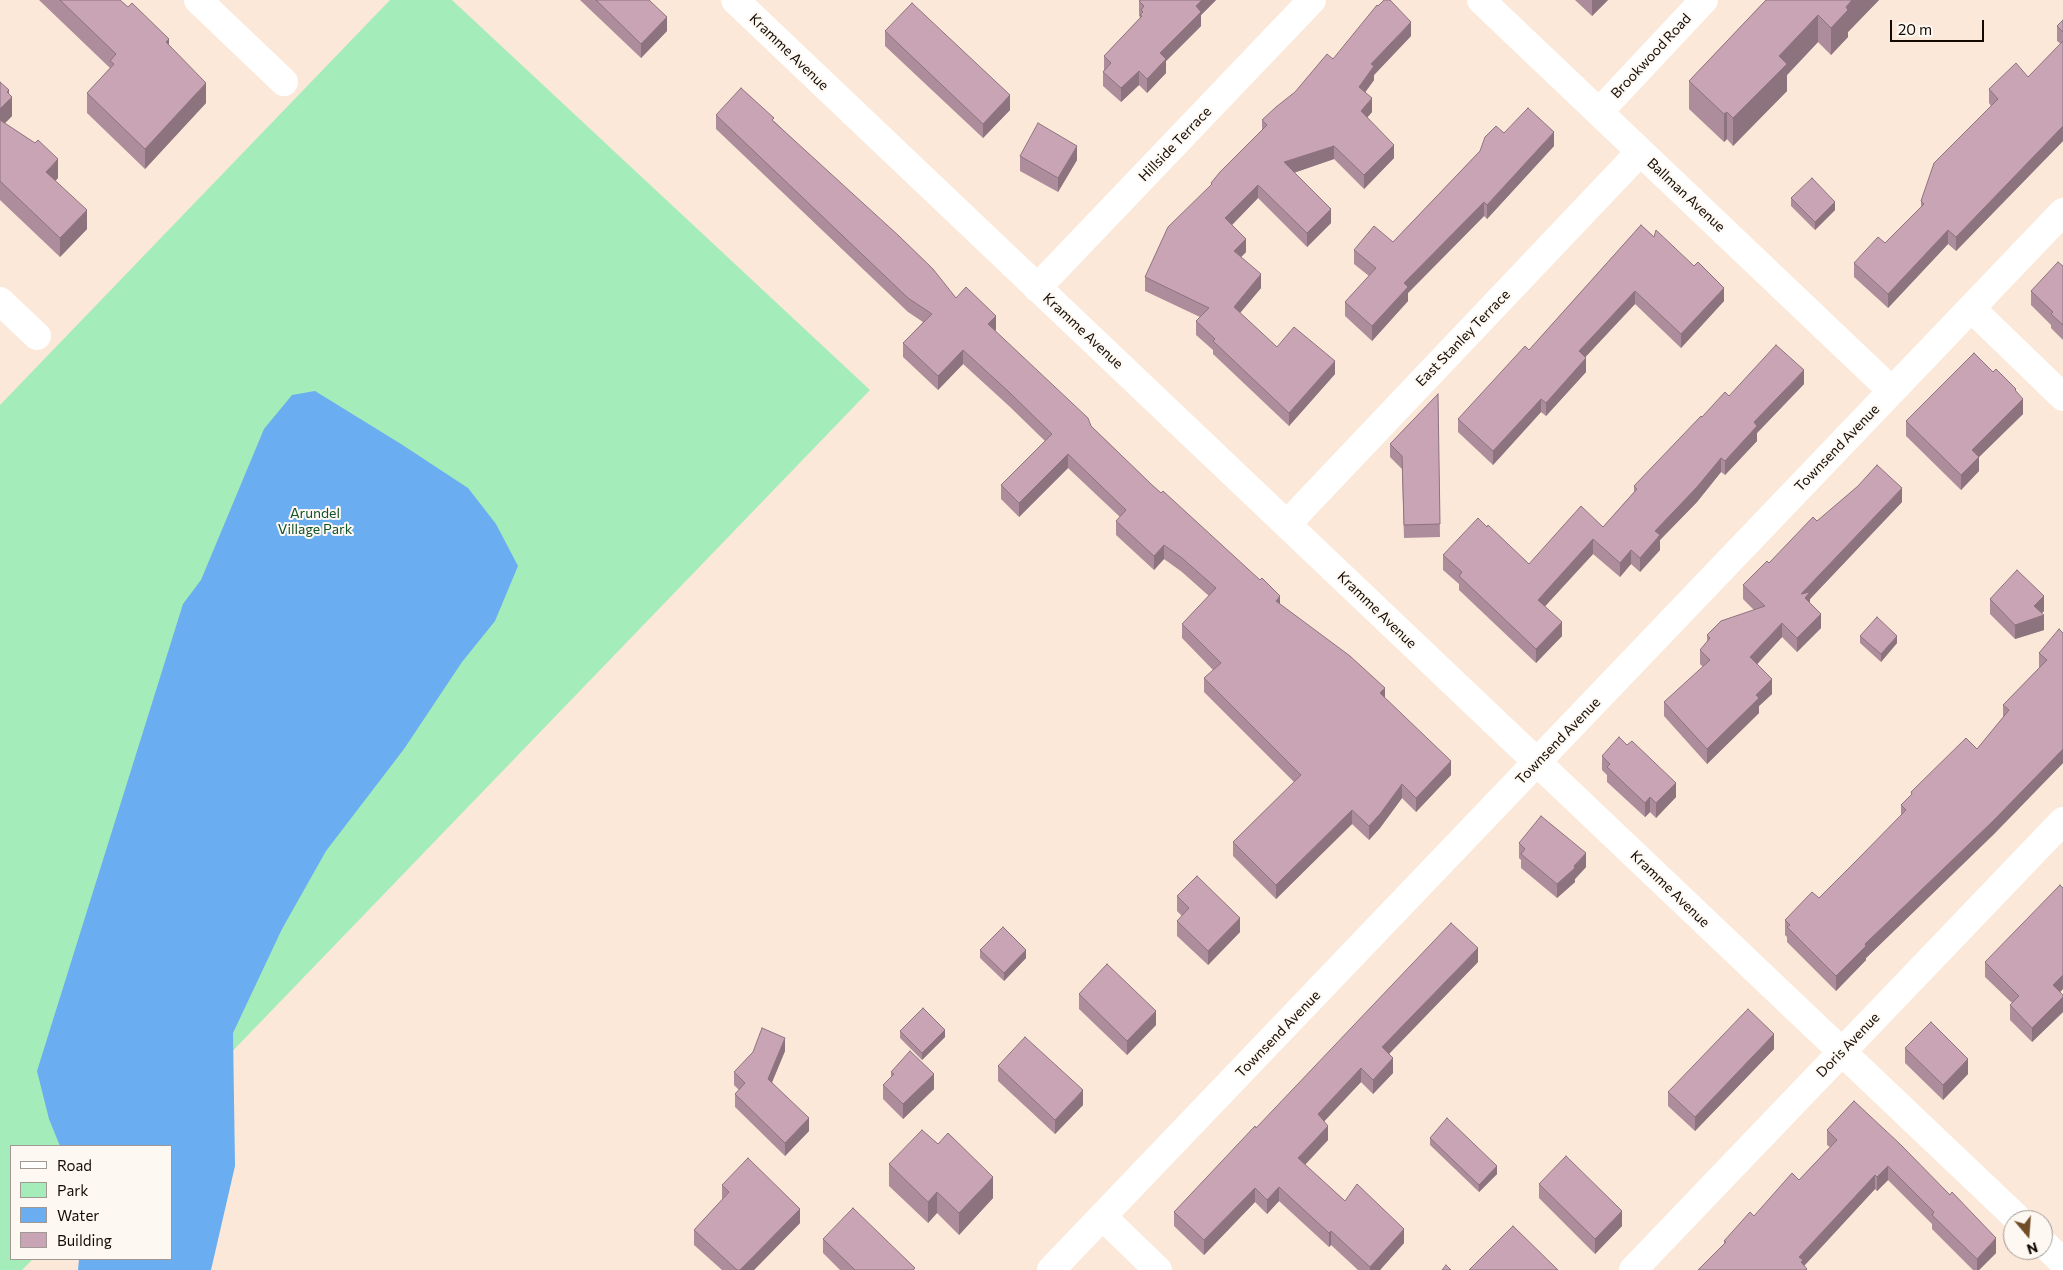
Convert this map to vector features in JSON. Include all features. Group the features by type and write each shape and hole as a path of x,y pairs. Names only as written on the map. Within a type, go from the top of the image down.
{"street":[{"path":"198,0 284,82"},
{"name":"Kramme Avenue","path":"735,0 2008,1210"},
{"name":"Hillside Terrace","path":"1037,288 1312,0"},
{"name":"Ballman Avenue","path":"1481,0 1892,391"},
{"name":"Brookwood Road","path":"1599,112 1704,0"},
{"name":"East Stanley Terrace","path":"1286,524 1640,152"},
{"name":"Townsend Avenue","path":"1051,1270 2063,212"},
{"path":"0,301 37,336"},
{"path":"1972,308 2063,397"},
{"name":"Doris Avenue","path":"1633,1270 2063,821"},
{"path":"1103,1217 1158,1270"},
{"path":"2053,1252 2063,1262"}],"green space":[{"name":"Arundel Village Park","path":"390,0 452,0 870,390 142,1145 10,1145 10,1260 32,1260 22,1270 0,1270 0,405"}],"water":[{"path":"315,391 468,488 496,524 518,566 495,621 462,662 404,749 326,851 282,929 233,1033 235,1166 211,1270 78,1270 79,1260 172,1260 172,1145 60,1145 49,1119 37,1071 183,604 201,580 264,429 292,395"}],"building":[{"path":"60,0 120,0 128,7 132,3 169,39 166,42 206,83 145,149 87,93 114,64 110,61 116,54"},
{"path":"596,0 649,0 667,17 641,44"},
{"path":"1202,0 1196,6 1201,12 1160,53 1166,59 1147,79 1139,71 1121,88 1103,72 1111,63 1104,56 1142,16 1140,15 1143,12 1141,10 1144,6 1139,1"},
{"path":"1384,0 1390,0 1411,22 1371,64 1374,66 1359,87 1372,98 1361,111 1394,145 1364,175 1334,146 1284,162 1331,209 1307,233 1258,185 1225,218 1246,239 1234,251 1261,274 1234,307 1277,347 1294,327 1335,361 1289,413 1213,341 1215,339 1196,321 1209,308 1145,277 1168,227 1212,184 1220,172 1267,125 1262,120 1295,92 1327,54 1333,59 1377,5"},
{"path":"1766,0 1852,0 1846,7 1848,10 1831,28 1818,15 1779,56 1787,64 1733,118 1727,112 1724,114 1689,81"},
{"path":"912,3 1010,95 983,124 885,31"},
{"path":"2063,20 2063,32 2057,26"},
{"path":"2063,41 2063,126 1956,237 1948,230 1888,294 1854,263 1878,237 1885,243 1924,204 1921,201 1934,163 1998,99 1989,89 2016,63 2028,77"},
{"path":"0,82 9,90 7,92 12,97 0,109"},
{"path":"741,88 774,118 772,120 933,269 956,298 966,287 996,316 988,324 1088,418 1091,426 1151,484 1161,493 1163,491 1260,580 1262,578 1280,596 1276,601 1350,656 1385,688 1380,693 1451,761 1416,798 1402,784 1369,826 1352,810 1276,885 1233,842 1301,775 1204,678 1221,663 1182,624 1216,588 1164,545 1154,556 1116,521 1126,510 1068,454 1019,503 1001,485 1052,434 963,350 938,376 903,343 932,314 908,298 716,115"},
{"path":"1528,108 1554,132 1487,205 1484,202 1404,283 1408,287 1372,326 1345,302 1376,268 1354,250 1374,226 1393,242 1480,151 1485,137 1496,126 1504,133"},
{"path":"0,120 35,143 38,140 58,159 46,172 87,210 60,238 0,181"},
{"path":"1038,123 1077,146 1058,178 1020,156"},
{"path":"1812,178 1835,202 1815,222 1791,198"},
{"path":"1641,225 1654,237 1656,230 1694,266 1698,262 1724,288 1681,334 1635,291 1579,351 1586,358 1546,403 1541,399 1493,451 1458,419 1525,346 1529,350"},
{"path":"2058,262 2063,266 2063,325 2051,314 2053,312 2031,291"},
{"path":"1776,345 1804,370 1754,422 1757,426 1725,461 1721,458 1697,487 1655,531 1660,535 1640,558 1631,550 1620,563 1593,539 1538,600 1562,622 1536,649 1459,576 1462,572 1443,555 1478,518 1529,564 1581,506 1603,527 1637,489 1634,486 1725,392 1729,396"},
{"path":"1974,353 1993,372 1996,369 2023,399 1972,450 1979,457 1961,475 1906,421"},
{"path":"1438,394 1440,524 1404,525 1402,456 1390,444"},
{"path":"1877,465 1902,488 1801,594 1810,592 1805,598 1821,614 1797,638 1782,623 1750,657 1772,679 1756,695 1759,698 1707,749 1664,702 1710,660 1700,650 1710,638 1707,635 1721,621 1765,606 1743,585 1767,561 1769,563 1813,517 1817,521 1858,486"},
{"path":"2017,570 2044,596 2034,606 2044,615 2015,625 1990,599"},
{"path":"1877,617 1897,636 1881,654 1860,636"},
{"path":"2059,629 2063,633 2063,749 1994,820 1865,944 1866,946 1836,976 1787,927 1790,925 1785,920 1812,892 1819,898 1857,860 1906,810 1901,805 1912,794 1911,792 1966,738 1977,749 2009,710 2003,705 2047,660 2039,653"},
{"path":"1619,737 1627,745 1632,741 1676,783 1656,803 1650,797 1645,803 1607,767 1610,764 1602,756"},
{"path":"1541,816 1586,853 1574,866 1575,868 1557,884 1521,854 1525,849 1519,843"},
{"path":"1197,876 1240,918 1208,951 1177,921 1189,908 1177,896"},
{"path":"2060,885 2063,888 2063,975 2053,985 2063,997 2032,1028 2010,1005 2019,996 1985,962"},
{"path":"1451,923 1478,948 1382,1047 1393,1058 1373,1080 1361,1068 1318,1114 1328,1126 1298,1158 1345,1201 1357,1184 1404,1229 1370,1267 1331,1231 1329,1233 1279,1187 1267,1200 1255,1188 1204,1240 1174,1212"},
{"path":"1003,927 1026,950 1004,973 980,950"},
{"path":"1107,964 1156,1011 1127,1041 1079,994"},
{"path":"923,1008 945,1030 922,1053 900,1031"},
{"path":"1748,1009 1774,1034 1695,1117 1668,1092"},
{"path":"1931,1022 1968,1059 1943,1085 1905,1048"},
{"path":"762,1028 785,1038 768,1079 809,1118 785,1143 735,1094 745,1083 734,1072 753,1052"},
{"path":"1025,1037 1083,1090 1055,1120 998,1066"},
{"path":"910,1051 934,1074 903,1104 883,1085 894,1074 891,1072"},
{"path":"1854,1101 1950,1195 1952,1192 1996,1238 1977,1259 1932,1215 1934,1212 1888,1166 1877,1177 1875,1175 1799,1257 1803,1260 1801,1262 1806,1270 1698,1270 1726,1242 1724,1241 1750,1212 1754,1216 1792,1173 1799,1180 1837,1140 1827,1130"},
{"path":"1447,1118 1497,1166 1479,1185 1430,1138"},
{"path":"922,1130 938,1144 948,1133 993,1177 959,1213 937,1192 928,1202 889,1164"},
{"path":"1566,1156 1622,1211 1595,1239 1539,1184"},
{"path":"748,1158 800,1209 740,1270 737,1270 694,1230 729,1192 722,1185"},
{"path":"853,1208 915,1268 913,1270 855,1270 823,1239"},
{"path":"1513,1226 1558,1270 1469,1270"},
{"path":"1446,1265 1451,1270 1442,1270"}]}
